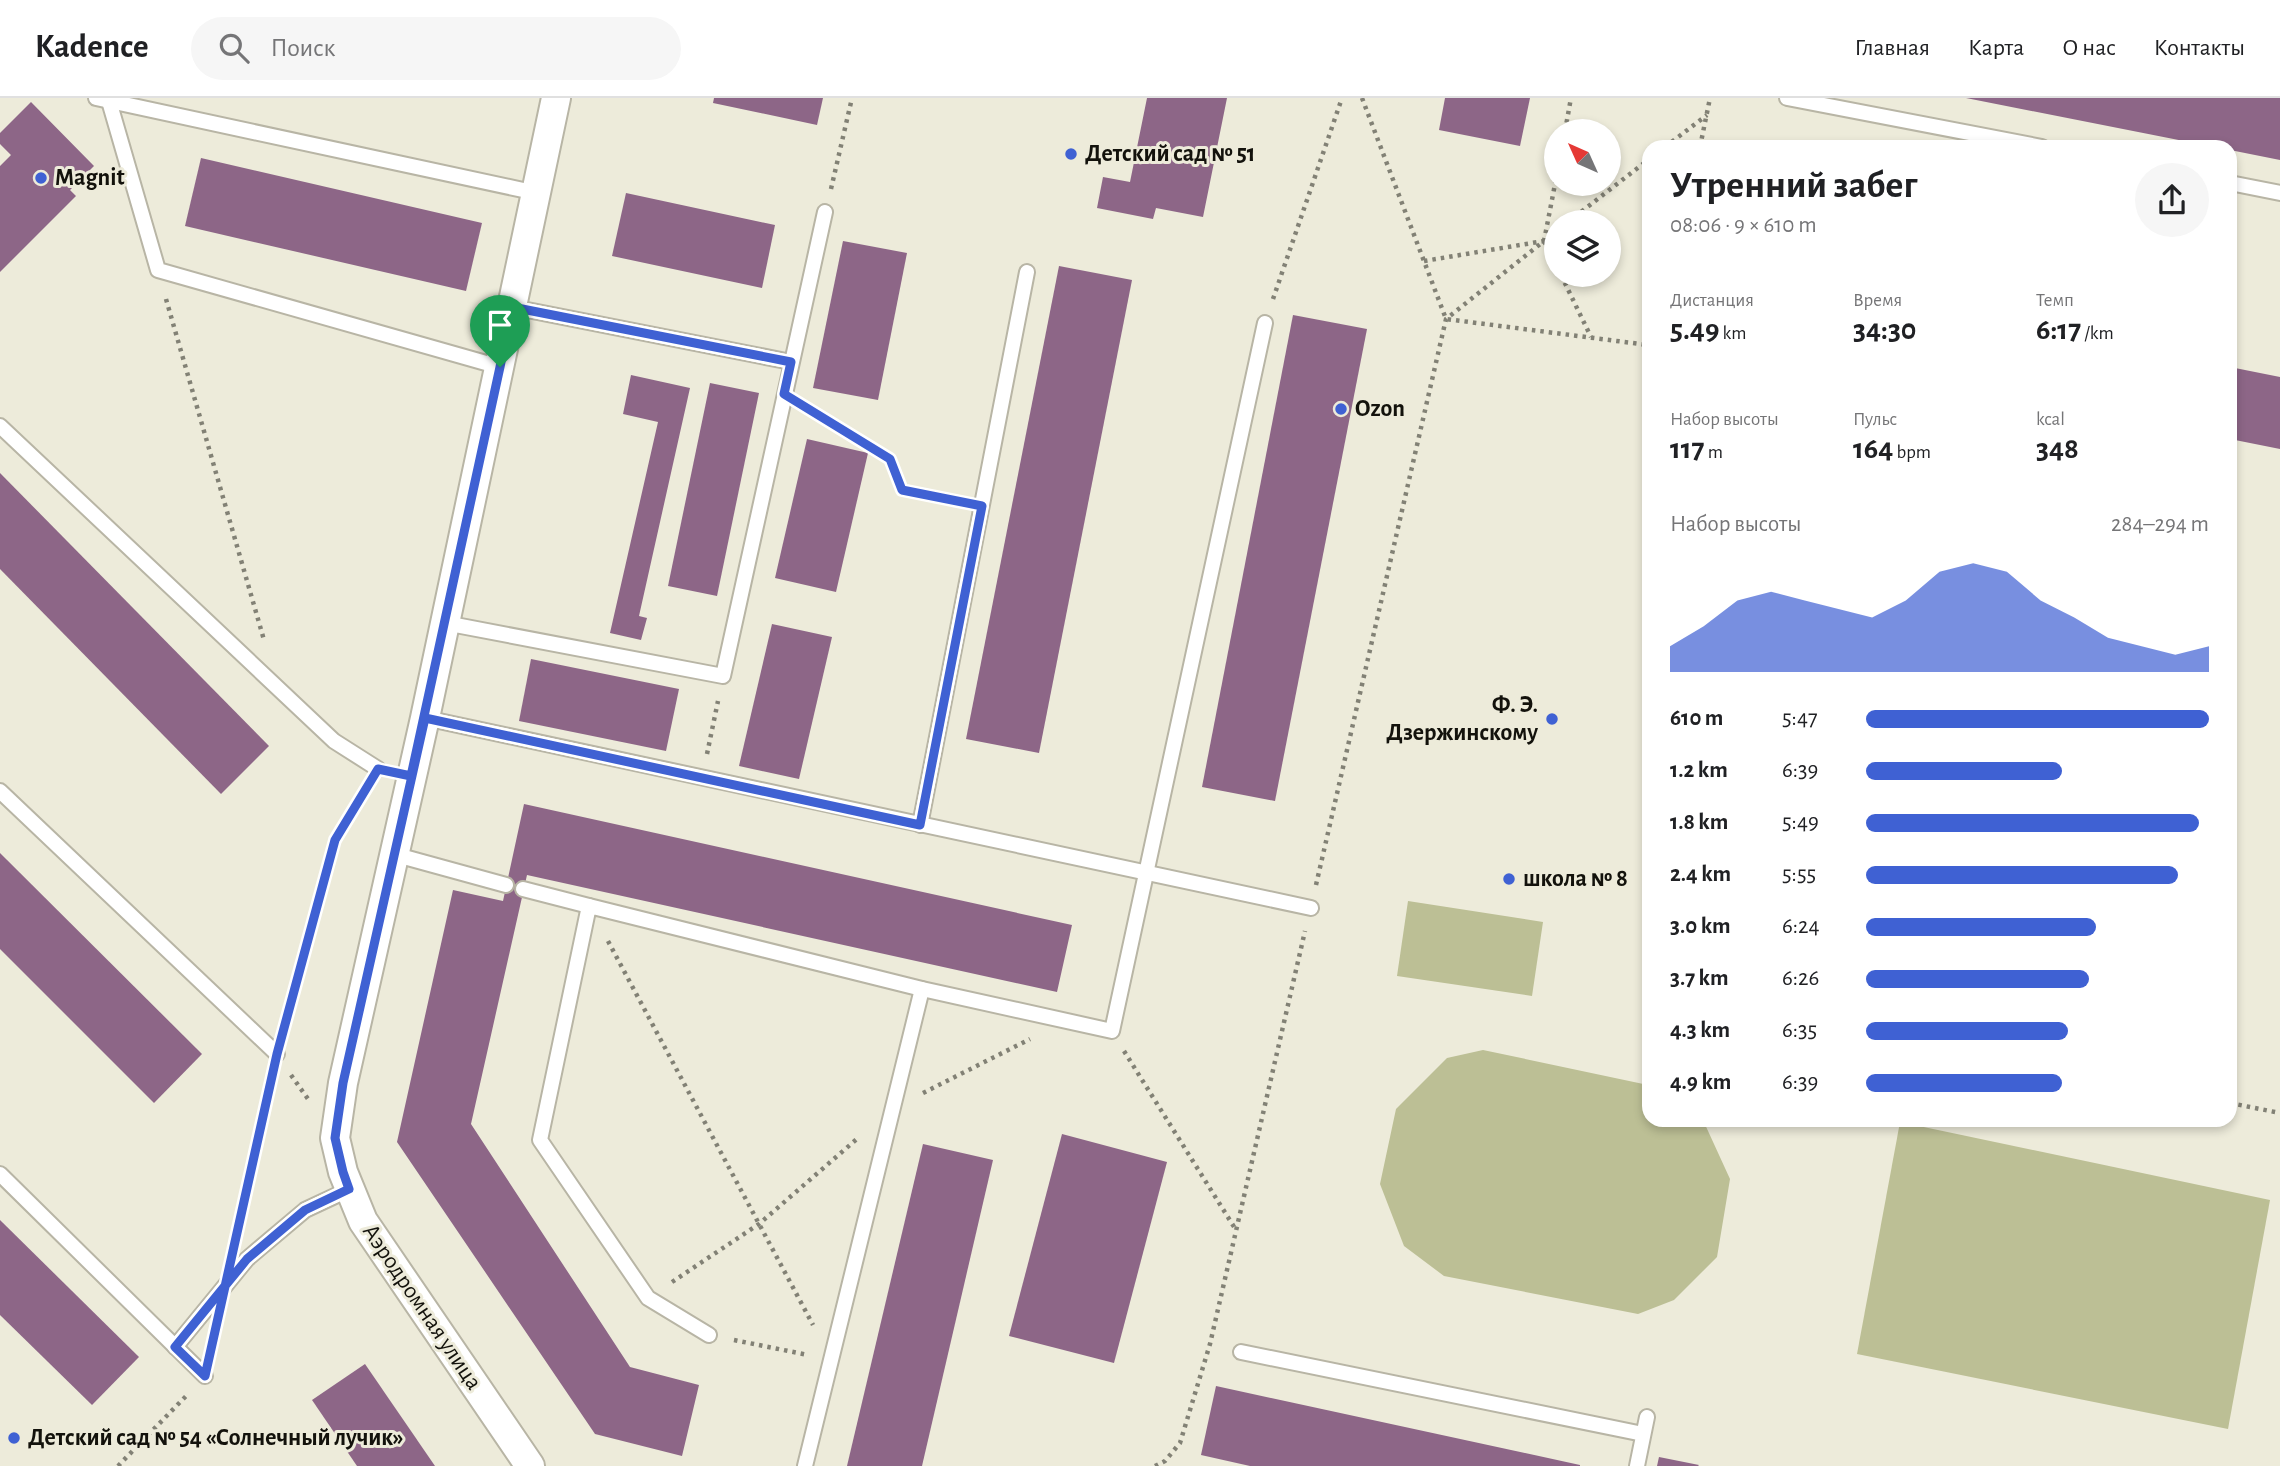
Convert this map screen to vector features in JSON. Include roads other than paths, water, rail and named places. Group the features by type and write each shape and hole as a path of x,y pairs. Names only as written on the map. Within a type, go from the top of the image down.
{"street":[{"path":"393,854 425,718 556,98"},
{"name":"Аэродромная улица","path":"393,854 343,1083 335,1138 343,1172 363,1221 530,1466"}],"lane":[{"path":"1787,98 2006,140"},
{"path":"102,99 537,192"},
{"path":"102,99 158,270 500,367"},
{"path":"2237,184 2280,193"},
{"path":"445,623 723,676 825,212"},
{"path":"920,825 1027,272"},
{"path":"512,307 791,362"},
{"path":"523,889 922,989 1111,1031 1265,323"},
{"path":"0,426 334,741 378,769"},
{"path":"425,718 1311,908"},
{"path":"0,791 277,1054"},
{"path":"393,854 506,885"},
{"path":"589,906 540,1140 648,1298 709,1335"},
{"path":"805,1466 922,989"},
{"path":"0,1174 205,1376"},
{"path":"175,1347 247,1259 305,1210 349,1189"},
{"path":"1241,1352 1643,1434"},
{"path":"1637,1466 1647,1417"}],"place":[{"name":"Детский сад № 51","path":"1071,154"},
{"name":"Magnit","path":"41,178"},
{"name":"Ozon","path":"1341,409"},
{"name":"Ф. Э. Дзержинскому","path":"1552,719"},
{"name":"школа № 8","path":"1509,879"},
{"name":"Детский сад № 54 «Солнечный лучик»","path":"14,1438"}]}
